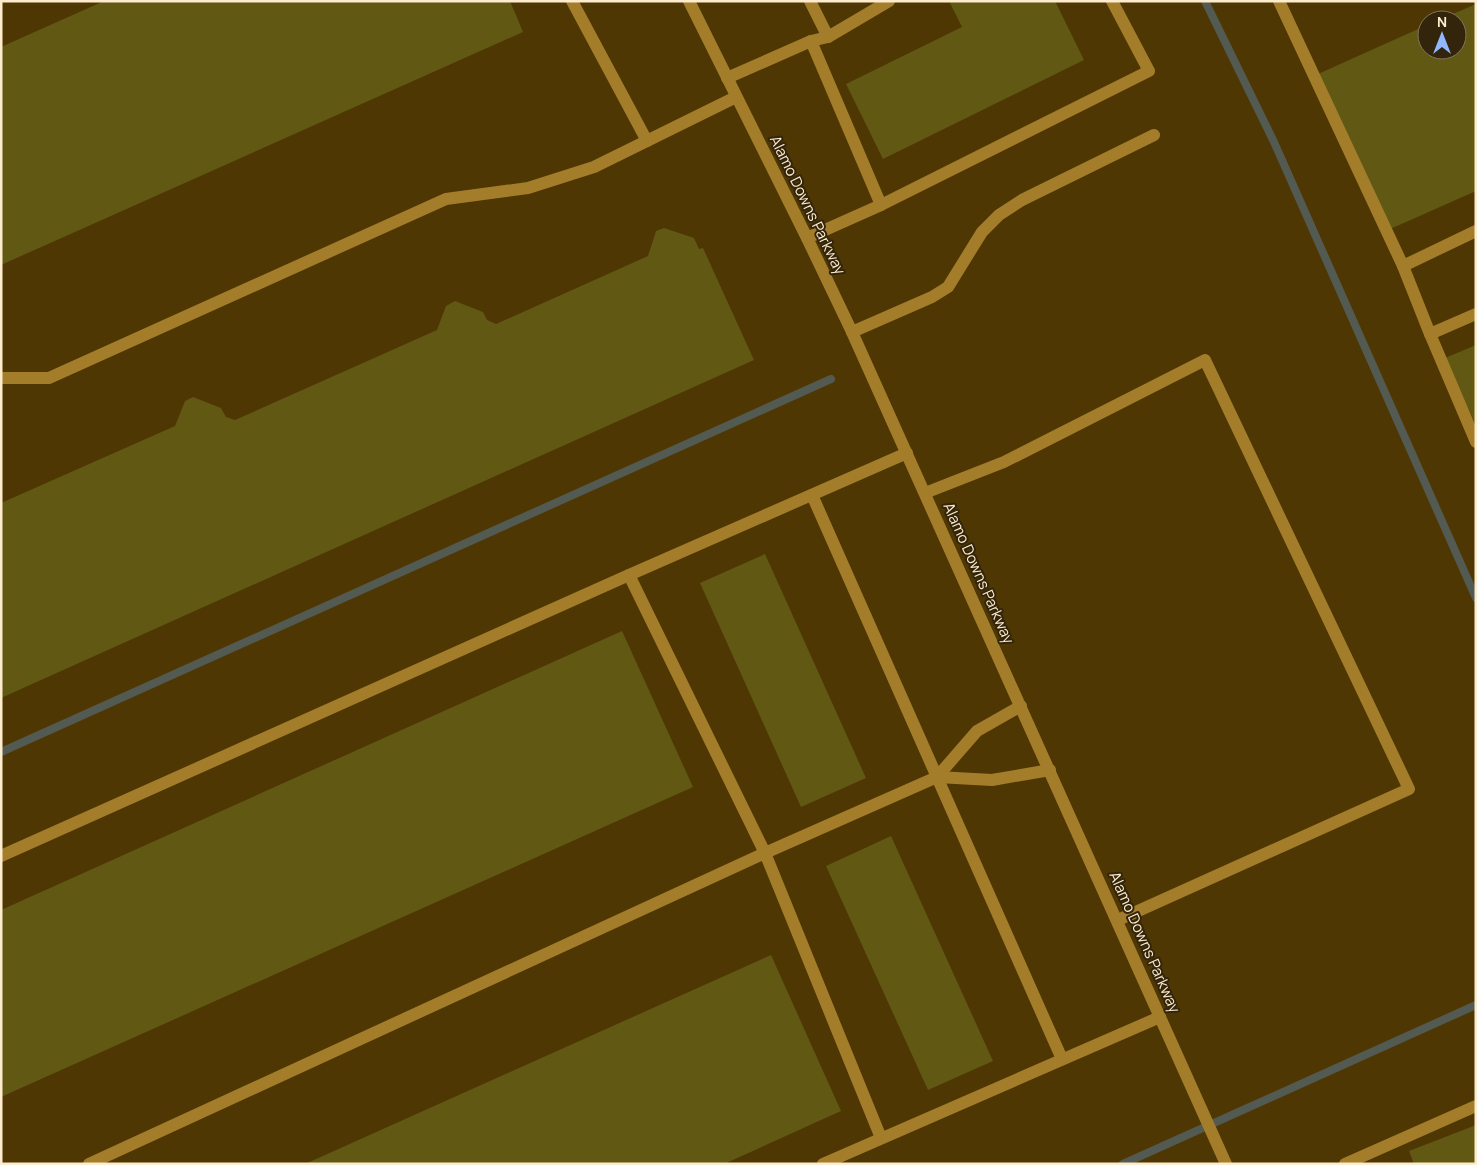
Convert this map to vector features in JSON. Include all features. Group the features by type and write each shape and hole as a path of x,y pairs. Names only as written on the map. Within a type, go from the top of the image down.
{"street":[{"path":"572,1 647,141"},
{"name":"Alamo Downs Parkway","path":"689,1 808,238 852,332 1118,920 1226,1164"},
{"path":"810,1 828,37"},
{"path":"727,78 811,42 828,37 888,1"},
{"path":"808,238 881,205 1149,71 1112,1"},
{"path":"1279,1 1403,266 1476,442"},
{"path":"811,42 881,205"},
{"path":"1,378 49,378 446,199 528,188 594,167 736,97"},
{"path":"852,332 948,287 982,232 999,214 1022,200 1154,135"},
{"path":"1403,266 1476,231"},
{"path":"1430,334 1476,314"},
{"path":"925,493 1004,462 1205,360 1409,789 1118,920"},
{"path":"1,856 629,574 907,454"},
{"path":"812,495 1062,1059"},
{"path":"629,574 766,853 881,1138"},
{"path":"89,1164 766,853 937,777 977,732 1021,706"},
{"path":"937,777 992,780 1050,770"},
{"path":"823,1164 1160,1017"},
{"path":"1345,1164 1476,1106"}],"shaded area":[{"path":"1,1 1476,1 1476,1164 1,1164"}],"building":[{"path":"104,1 510,1 523,32 1,265 1,47"},
{"path":"949,1 1055,1 1084,60 883,159 846,84 962,27"},
{"path":"1476,4 1476,191 1388,230 1318,74 1417,29 1417,60 1467,60 1467,10 1462,10"},
{"path":"664,228 694,238 699,249 703,248 754,360 1,698 1,503 175,426 185,401 193,397 221,408 226,417 235,420 437,330 446,306 455,301 483,312 487,320 496,324 648,256 656,231"},
{"path":"1476,345 1476,425 1445,358"},
{"path":"765,554 866,778 801,807 700,583"},
{"path":"622,631 693,787 1,1097 1,910"},
{"path":"891,836 993,1061 928,1090 826,866"},
{"path":"771,955 841,1111 724,1164 305,1164"},
{"path":"1476,1125 1476,1164 1414,1164 1409,1151"}],"waterway":[{"path":"1205,1 1274,142 1476,598"},
{"path":"1,752 831,379"},
{"path":"1123,1164 1476,1005"}]}
